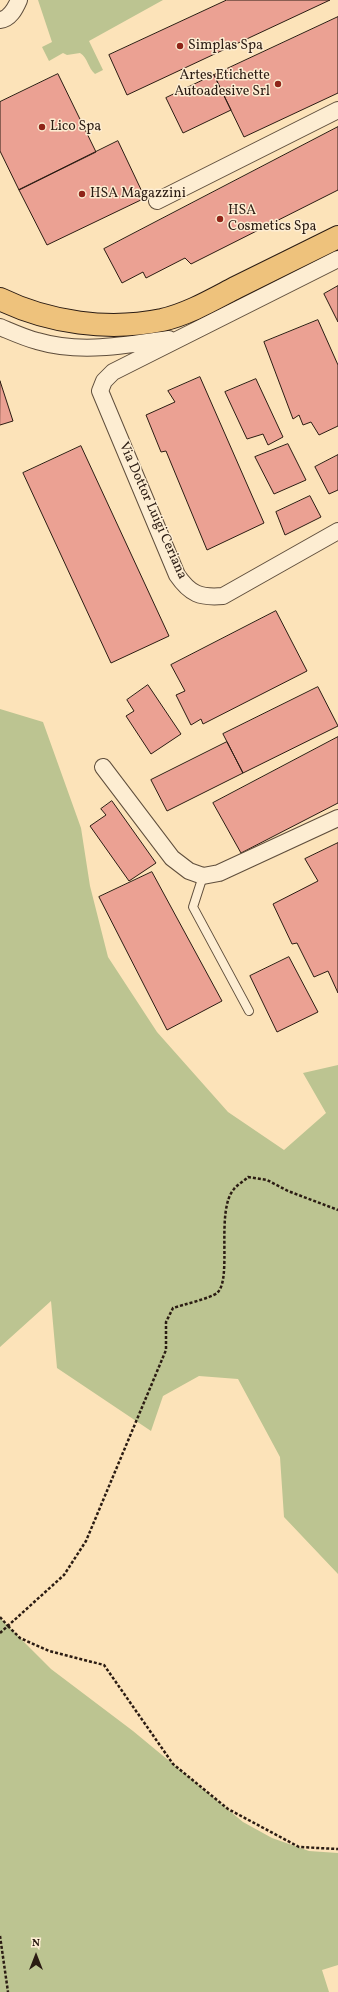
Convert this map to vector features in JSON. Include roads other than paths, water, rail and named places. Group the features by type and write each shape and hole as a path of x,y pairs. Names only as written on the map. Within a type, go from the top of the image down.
{"main road":[{"path":"0,299 26,310 91,324 123,326 164,320 198,307 338,237"}],"street":[{"path":"0,20 4,20 13,12 19,0"},
{"path":"156,202 338,110"},
{"name":"Via Dottor Luigi Ceriana","path":"338,259 113,372 104,381 100,391 177,576 186,587 196,595 212,597 223,596 338,531"},
{"name":"Via Dottor Luigi Ceriana","path":"0,327 38,342 77,348 110,348 182,337"},
{"path":"103,767 172,858 189,871 203,876 220,873 338,818"}],"lane":[{"path":"203,876 193,907 249,1011"}],"place":[{"name":"Simplas Spa","path":"180,46"},
{"name":"Artes Etichette Autoadesive Srl","path":"278,84"},
{"name":"Lico Spa","path":"42,127"},
{"name":"HSA Magazzini","path":"82,194"},
{"name":"HSA Cosmetics Spa","path":"220,219"}]}
